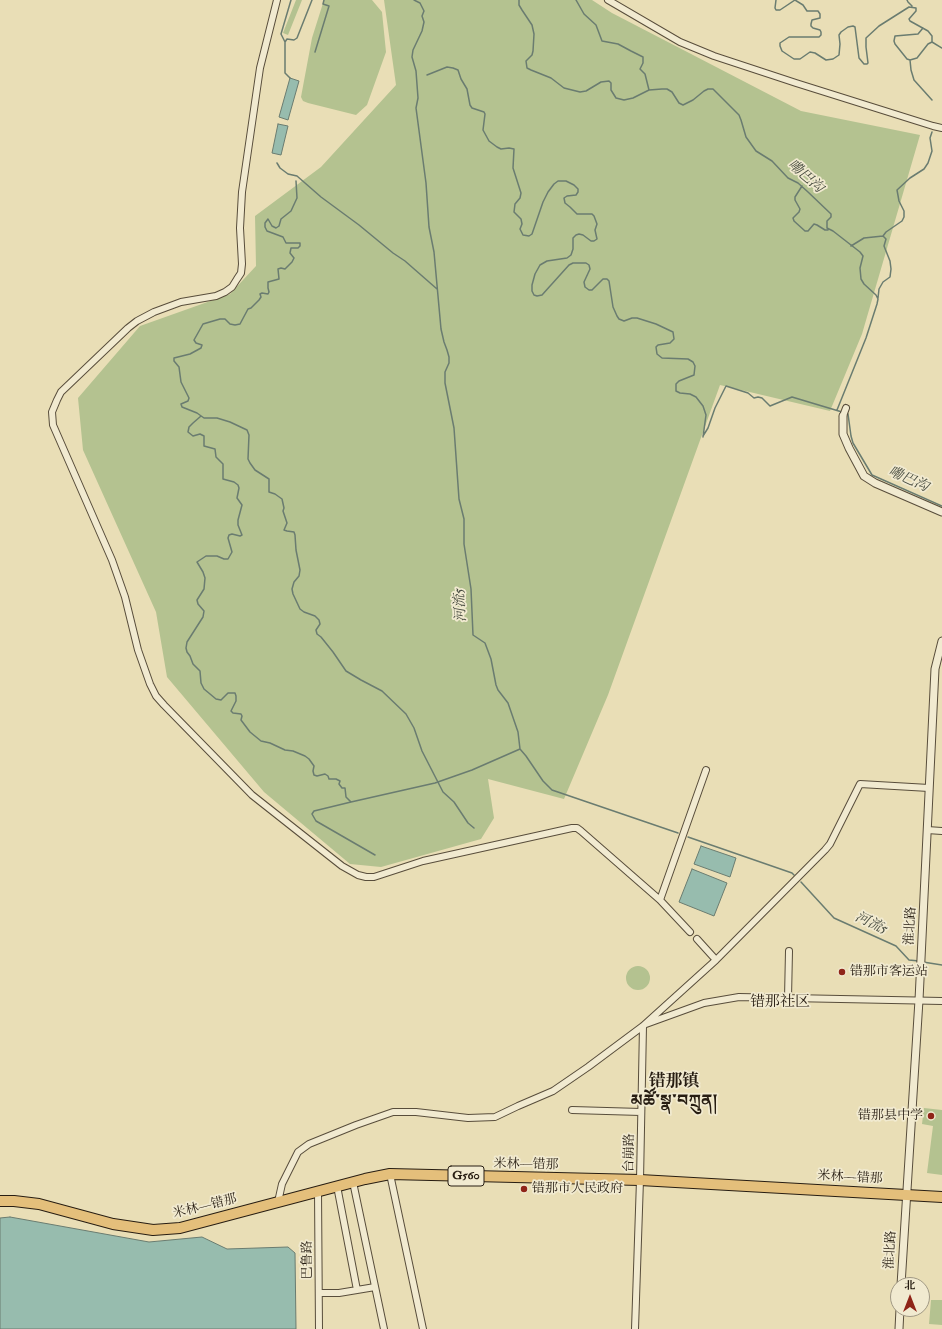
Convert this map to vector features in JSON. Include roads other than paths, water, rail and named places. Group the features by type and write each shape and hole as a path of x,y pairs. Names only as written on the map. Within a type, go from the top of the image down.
{"highway":[{"name":"米林—错那","path":"0,1201 14,1200 39,1204 113,1224 153,1230 180,1228 337,1186 390,1174 640,1180 942,1197"}],"street":[{"path":"277,0 260,68 242,192 240,228 241,273 232,287 225,292 216,296 181,302 154,312 128,328 61,392 52,412 53,425 112,560 125,597 138,650 150,684 156,696 164,705 252,795 342,866 358,875 366,877 374,876 423,861 552,832 577,828 660,900 690,932"},
{"path":"608,0 617,3 680,42 714,56 942,128"},
{"path":"846,408 843,416 843,434 848,448 864,476 942,512"},
{"name":"淮北路","path":"902,1277 921,966 935,669 942,641"},
{"path":"660,900 706,770"},
{"path":"278,1202 282,1184 298,1152 309,1144 393,1112 416,1112 468,1118 495,1117 553,1090 588,1067 643,1026 716,960 826,850 860,784 930,788"},
{"path":"927,830 942,831"},
{"path":"697,939 716,960"},
{"path":"788,998 789,951"},
{"path":"643,1026 704,1003 739,997 942,1001"},
{"name":"台崩路","path":"635,1329 642,1112 643,1026"},
{"path":"572,1110 642,1112"},
{"path":"390,1174 423,1329"},
{"path":"353,1182 384,1329"},
{"path":"337,1186 357,1290"},
{"name":"巴鲁路","path":"318,1191 319,1329"},
{"path":"319,1293 339,1293 375,1287"},
{"path":"899,1329 900,1317"}],"waterway":[{"path":"290,78 285,73 285,42 281,34 291,0"},
{"path":"285,42 287,39 294,40 297,38 312,0"},
{"path":"315,52 329,6 323,4 324,0"},
{"name":"河流5","path":"414,0 420,3 424,11 422,16 424,22 422,31 413,50 412,57 416,71 418,98 416,108 426,183 429,227 434,252 441,329 449,357 449,363 445,372 445,383 454,428 459,499 464,519 464,544 471,589 473,635 485,643 491,659 496,685 508,703 518,732 520,749 543,781 552,790 678,833"},
{"name":"嘞巴沟","path":"519,0 519,5 532,25 534,34 533,51 532,55 526,61 527,68 551,78 564,88 580,92 586,91 601,82 609,81 611,83 611,90 616,98 624,100 633,98 649,90 667,89 672,92 679,103 683,105 693,100 704,91 713,89 739,115 746,137 756,151 772,161 788,178 798,183 831,214 831,217 827,221 827,228 833,231 863,256 860,268 861,279 878,299 866,338 837,410"},
{"path":"576,0 584,14 596,25 602,41 618,44 643,57 643,63 640,69 645,74 649,90"},
{"path":"776,0 776,10 780,10 795,0 803,5 807,11 818,11 820,14 820,18 812,20 811,24 813,28 820,30 821,35 819,37 789,37 780,43 782,51 794,59 800,59 810,52 815,53 826,60 833,59 839,55 839,35 848,27 853,26 855,27 859,58 864,64 867,64 866,38 879,26 909,7 916,8 916,11 909,19 910,21 928,31 932,36 932,42 942,48"},
{"path":"907,0 912,6"},
{"path":"923,28 918,34 895,36 895,44 907,59 910,60 917,58 928,44 932,42"},
{"path":"910,60 914,80 932,100"},
{"path":"427,75 447,67 458,70 467,89 470,105 472,108 484,112 485,114 483,130 489,141 501,149 514,149 513,168 521,193 520,198 515,204 514,212 521,219 522,224 520,229 523,235 529,236 532,234 543,202 554,184 558,181 566,181 578,189 576,195 567,196 564,198 565,203 577,214 592,214 594,216 597,224 595,230 597,239 591,241 583,235 576,235 573,238 573,249 571,255 567,258 547,261 540,265 535,274 532,285 534,295 542,295 569,265 573,263 586,263 589,265 590,269 584,282 585,287 592,290 603,279 607,279 609,281 613,307 619,319 624,321 637,318 656,324 673,332 674,339 670,343 658,345 656,347 657,354 662,358 688,359 693,362 695,366 694,375 679,381 676,384 676,391 696,397 703,406 706,415 703,437"},
{"path":"883,236 886,232 902,221 904,217 904,211 899,201 897,190 910,178 924,169 928,163 932,151 930,138 932,132"},
{"path":"277,163 280,168 288,174 297,176 321,197 405,261 437,289"},
{"path":"296,181 297,198 291,211 281,219 279,226 276,228 272,226 268,219 265,223 267,231 283,237 286,243 300,243 298,248 291,248 290,253 294,258 292,262 285,269 278,269 279,279 268,282 268,294 260,294 261,297 251,308 248,309 240,324 230,324 225,319 203,324 194,340 196,343 202,345 201,348 190,354 174,358 174,361 179,367 181,382 189,398 188,401 181,404 182,407 197,413 204,418 217,418 247,430 249,435 248,459 255,470 269,479 269,492 282,499 284,508 283,511 287,523 284,530 294,532 295,535 300,570 299,576 294,582 292,589 300,609 315,616 319,620 320,624 316,630 317,634 333,652 346,671 382,691 406,714 414,728 422,751 443,792 454,802 468,823 474,828"},
{"path":"802,186 795,197 800,209 793,218 794,221 805,231 808,231 814,224 828,230"},
{"path":"851,246 864,238 883,236"},
{"path":"878,298 879,289 883,282 890,277 891,269 890,261 884,246 886,239 883,236"},
{"path":"703,436 726,386 748,393 754,398 762,398 770,406 792,397 842,412"},
{"name":"嘞巴沟","path":"846,413 848,414 853,443 872,475 942,506"},
{"path":"201,416 189,427 188,432 193,436 200,434 204,436 204,446 215,449 216,457 223,464 223,479 234,482 238,485 239,488 237,498 242,505 238,525 242,535 229,535 228,538 232,552 228,559 217,556 206,556 197,562 205,578 204,589 197,600 198,604 204,611 203,617 187,642 187,652 193,664 200,671 201,683 204,689 216,699 221,700 228,693 235,693 236,701 231,711 233,713 241,714 241,720 250,732 261,741 305,756 314,766 314,775 317,776 325,774 329,779 336,779 340,781 339,784 342,788 345,788 346,797 351,802"},
{"path":"375,855 316,821 312,814 314,811 435,783 472,770 520,749"},
{"name":"河流5","path":"688,837 792,873 794,875"},
{"name":"河流5","path":"801,882 834,918 896,946 909,960 919,961"},
{"name":"河流5","path":"923,962 942,965"}],"place":[{"name":"错那市客运站","path":"842,972"},
{"name":"错那县中学","path":"931,1116"},
{"name":"错那市人民政府","path":"524,1189"}],"district":[{"name":"错那社区","path":"780,1003"},
{"name":"错那镇 མཚོ་སྣ་བཀྲུན།","path":"674,1092"}]}
